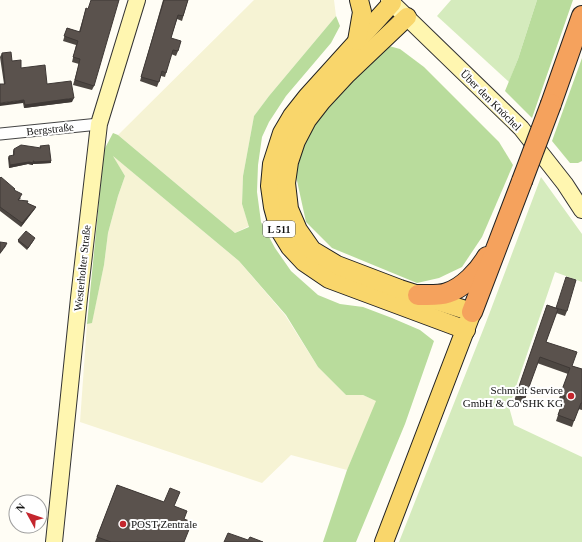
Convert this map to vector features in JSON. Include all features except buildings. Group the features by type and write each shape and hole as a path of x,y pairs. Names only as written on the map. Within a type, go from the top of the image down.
{"highway":[{"name":"L 511","path":"469,321 551,104 582,16"},
{"name":"L 511","path":"418,295 447,294 461,285 483,265 503,232"}],"main road":[{"path":"357,41 362,12 359,0"},
{"name":"L 511","path":"391,2 306,97 282,133 272,164 270,186 272,207 279,229 290,247 304,262 329,279 469,321"},
{"name":"L 511","path":"407,17 347,74 321,102 307,120 296,141 289,162 286,183 289,209 298,230 312,250 336,265 418,295 469,321"},
{"name":"L 511","path":"384,542 469,321"}],"street":[{"name":"Westerholter Straße","path":"54,542 99,124 137,0"},
{"name":"Über den Knöchel","path":"391,2 521,128 561,178 582,210"},
{"name":"Bergstraße","path":"0,134 99,124"}],"shaded area":[{"path":"254,0 334,0 336,16 254,116 243,176 242,204 249,226 235,233 118,135"},
{"path":"112,155 239,261 285,315 318,367 346,395 363,395 377,401 347,470 291,455 262,483 80,422 87,324 92,322 104,265 108,233 125,176"}],"green space":[{"path":"451,0 537,0 509,82 437,16"},
{"path":"537,0 573,0 532,118 505,91 518,59"},
{"path":"336,16 340,26 331,43 286,96 269,122 262,137 258,165 257,192 261,222 275,248 291,271 318,295 340,304 363,307 392,318 420,330 434,341 405,424 356,542 323,542 347,470 376,401 363,395 346,395 318,367 286,315 239,261 113,156 125,176 108,233 104,265 92,323 87,324 104,150 113,133 118,135 235,233 249,227 242,204 243,176 254,116"},
{"path":"389,46 400,49 424,67 499,142 513,165 482,237 462,267 439,278 417,283 332,248 306,222 294,167 299,148 322,109"},
{"path":"582,58 582,161 578,163 570,163 552,141"},
{"path":"541,177 582,234 582,282 555,272 509,407 514,425 582,457 582,542 399,542 485,325"}],"place":[{"name":"Schmidt Service GmbH & Co SHK KG","path":"571,396"},
{"name":"POST Zentrale","path":"123,524"}]}
